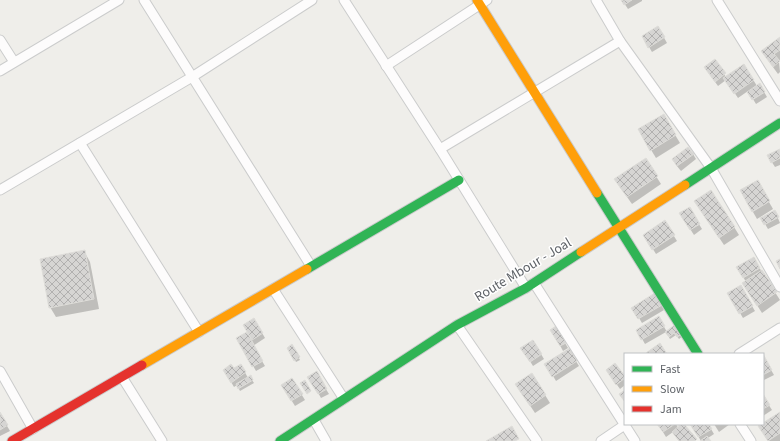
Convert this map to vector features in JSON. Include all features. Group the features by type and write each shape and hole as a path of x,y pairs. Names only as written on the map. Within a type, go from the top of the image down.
{"street":[{"path":"0,71 119,0"},
{"path":"144,0 311,266"},
{"path":"0,190 192,77 312,0"},
{"path":"344,0 459,180 624,423"},
{"path":"596,0 620,40 711,168 780,287"},
{"path":"717,0 780,101"},
{"path":"386,66 481,2 534,92 697,353"},
{"path":"0,40 14,62"},
{"path":"440,149 620,40"},
{"name":"Route Mbour - Joal","path":"280,441 457,325 530,286 780,123"},
{"path":"80,143 199,332"},
{"path":"12,441 459,180"},
{"path":"273,288 344,399"},
{"path":"457,325 537,441"},
{"path":"741,353 780,328"},
{"path":"0,371 34,428"},
{"path":"122,377 162,441"},
{"path":"314,420 326,441"},
{"path":"601,441 624,425"},
{"path":"626,425 635,441"},
{"path":"741,425 751,441"}],"building":[{"path":"621,0 632,0 624,5"},
{"path":"658,26 665,37 648,48 642,36"},
{"path":"780,37 780,50 774,54 780,61 773,67 761,51"},
{"path":"715,59 726,73 715,82 704,67"},
{"path":"744,64 754,80 734,94 723,78"},
{"path":"760,83 765,92 752,100 747,92"},
{"path":"664,114 676,135 650,151 638,129"},
{"path":"688,147 694,154 677,166 672,159"},
{"path":"780,149 780,158 771,163 767,155"},
{"path":"646,158 658,176 627,197 614,179"},
{"path":"758,180 770,201 752,212 740,190"},
{"path":"711,190 735,227 719,238 694,201"},
{"path":"690,207 700,224 690,230 679,213"},
{"path":"775,210 779,217 764,225 760,218"},
{"path":"665,220 675,235 652,250 643,235"},
{"path":"85,250 94,299 49,308 40,259"},
{"path":"754,257 760,268 743,278 736,267"},
{"path":"780,259 780,269 776,261"},
{"path":"762,270 777,292 757,306 742,283"},
{"path":"741,285 753,306 739,314 727,293"},
{"path":"655,293 662,305 638,319 631,308"},
{"path":"659,316 665,326 641,340 636,330"},
{"path":"254,318 263,333 252,340 243,325"},
{"path":"676,324 682,334 677,337 674,333 669,337 665,332"},
{"path":"556,326 566,343 560,346 550,330"},
{"path":"247,332 263,361 252,367 236,338"},
{"path":"533,340 542,354 530,362 520,348"},
{"path":"660,343 666,353 646,353"},
{"path":"292,344 300,357 294,361 287,348"},
{"path":"570,348 577,361 552,377 544,364"},
{"path":"764,356 772,370 764,374"},
{"path":"615,363 624,375 624,379 616,385 606,370"},
{"path":"231,364 234,368 241,364 246,372 231,383 223,370"},
{"path":"317,371 327,389 318,394 307,377"},
{"path":"532,373 546,395 530,406 515,384"},
{"path":"251,375 253,380 238,389 236,384"},
{"path":"292,378 303,394 291,401 281,385"},
{"path":"305,380 311,391 307,394 300,383"},
{"path":"624,391 624,401 619,394"},
{"path":"764,396 770,405 764,408"},
{"path":"0,412 8,425 0,430"},
{"path":"780,412 780,433 768,441 758,426 764,425 764,422"},
{"path":"658,425 674,425 663,432"},
{"path":"680,425 685,425 697,439 695,441 679,441 672,432"},
{"path":"691,425 710,425 712,429 698,437"},
{"path":"512,426 519,439 515,441 486,441"},
{"path":"707,436 711,441 700,441"}],"traffic: fast":[{"path":"685,185 780,123"},
{"path":"307,269 459,180"},
{"path":"597,193 697,353"},
{"path":"280,441 457,325 526,288 581,252"}],"traffic: slow":[{"path":"477,0 597,193"},
{"path":"581,252 685,185"},
{"path":"142,365 307,269"}],"traffic: jam":[{"path":"12,441 142,365"}]}
